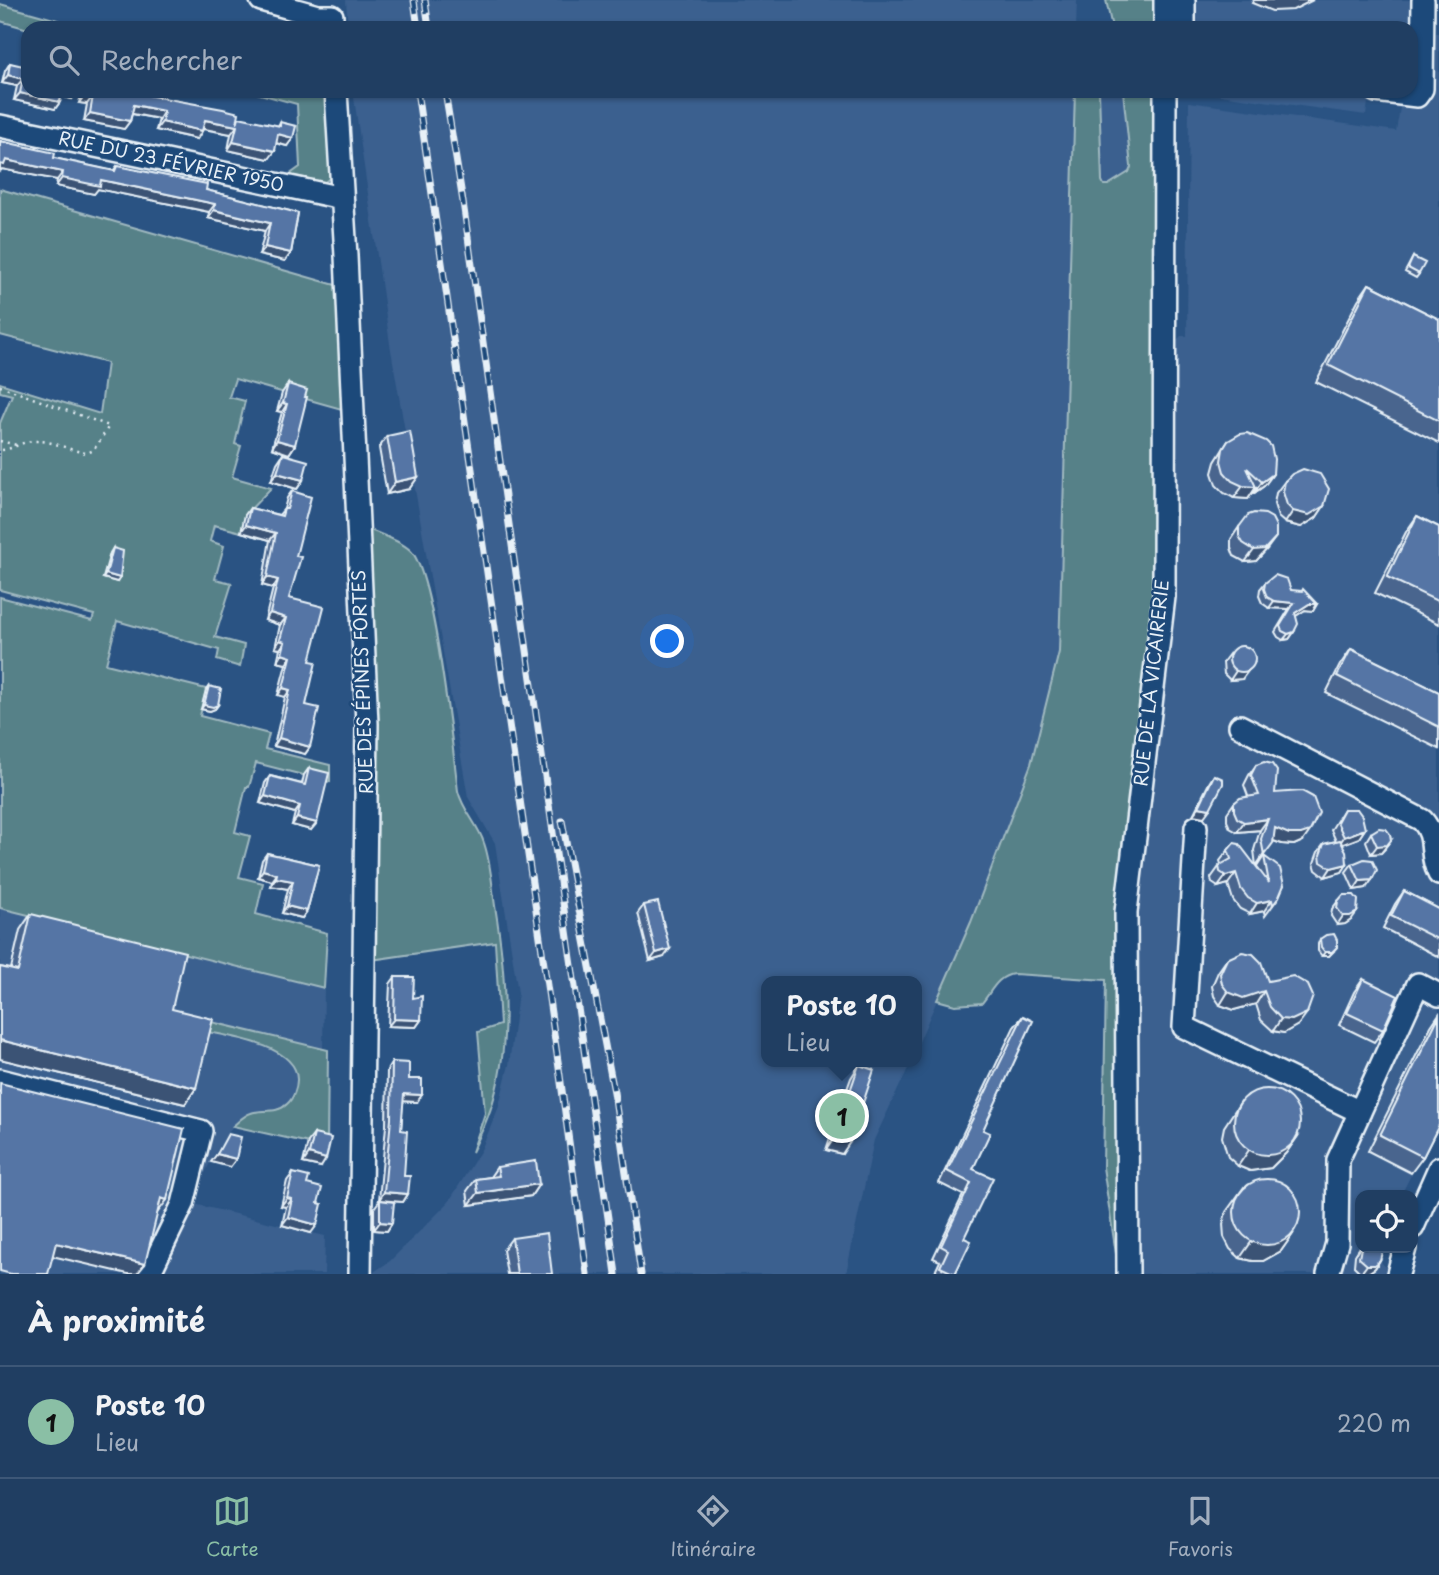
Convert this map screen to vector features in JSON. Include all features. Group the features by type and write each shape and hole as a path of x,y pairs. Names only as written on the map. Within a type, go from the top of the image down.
{"street":[{"path":"261,0 318,16 332,15"},
{"path":"1165,0 1165,21"},
{"path":"1184,0 1184,21"},
{"path":"1418,95 1422,89 1423,0"},
{"name":"RUE DES ÉPINES FORTES","path":"336,98 367,724 360,1274"},
{"name":"RUE DE LA VICAIRERIE","path":"1128,1274 1126,912 1164,597 1165,98"},
{"name":"RUE DU 23 FÉVRIER 1950","path":"0,127 342,198"},
{"path":"1240,726 1422,820 1430,829 1433,841 1431,854 1439,874"},
{"path":"1196,827 1184,1027 1360,1112"},
{"path":"1328,1274 1337,1243 1338,1160 1418,984 1439,995"},
{"path":"0,1080 201,1131 183,1204 149,1274"},
{"path":"1418,1216 1439,1168"},
{"path":"1398,1274 1404,1253"}],"path":[{"path":"0,323 6,324"},
{"path":"0,386 109,426 94,450 86,453 39,440 27,441 13,449 0,450"},
{"path":"0,441 18,445"}],"shaded area":[{"path":"346,0 1077,0 1076,21 348,21"},
{"path":"1177,0 1419,0 1419,33 1439,33 1439,1119 1404,1190 1355,1190 1355,1253 1374,1253 1386,1268 1385,1274 1137,1274 1135,920 1174,343 1181,336 1187,336 1189,102 1396,131 1400,108 1368,103 1366,115 1242,98 1418,98 1418,21 1177,21"},
{"path":"354,98 1075,98 1059,652 1031,764 971,922 922,1035 922,976 761,976 761,1067 909,1067 874,1140 846,1274 371,1274 390,1261 448,1203 481,1150 498,1109 509,1065 518,993 495,843 468,797 390,344"},
{"path":"1099,98 1124,98 1130,155 1129,172 1109,185 1104,185"},
{"path":"0,908 324,988 323,1049 204,1020 202,1031 264,1046 282,1054 293,1064 298,1082 288,1103 281,1108 258,1111 243,1117 233,1126 214,1155 190,1203 325,1236 324,1274 0,1274"}],"green space":[{"path":"1106,0 1156,0 1156,21 1110,21"},
{"path":"0,4 61,21 21,21 21,27 0,21"},
{"path":"275,98 329,98 333,175 325,182 289,175 300,167 297,104"},
{"path":"1075,98 1099,98 1102,181 1104,185 1108,185 1129,172 1131,167 1124,98 1156,98 1157,599 1114,919 1119,1274 1103,1167 1106,980 1014,974 999,981 982,1003 955,1005 937,1000 971,922 1031,764 1059,652"},
{"path":"0,189 339,286 345,410 235,379 229,397 245,401 235,444 241,446 232,477 271,488 245,515 241,532 214,525 210,541 224,546 215,579 232,583 215,637 244,645 240,667 217,660 219,650 117,621 106,664 206,689 200,716 269,734 265,749 330,765 330,782 256,763 249,787 246,787 235,832 250,836 239,877 263,883 256,914 327,933 324,988 0,908 0,597 92,621 94,615 0,590 0,423 12,395 0,392 0,383 100,414 107,363 0,335"},
{"path":"364,527 406,547 419,566 435,626 458,791 481,836 490,866 504,978 503,1052 494,1098 472,1152 485,1113 478,1032 500,1025 495,942 371,960"},
{"path":"203,1020 328,1050 327,1147 233,1126 248,1114 279,1109 287,1104 296,1086 294,1068 286,1058 260,1044 202,1031"}],"building":[{"path":"10,63 21,65 21,78 8,75"},
{"path":"42,98 61,98 60,102"},
{"path":"93,98 163,98 239,113 237,124 239,117 280,126 280,122 296,126 293,138 278,134 275,151 233,142 237,126 205,120 202,131 162,122 164,111 134,105 130,121 90,113"},
{"path":"0,141 55,153 54,158 115,171 117,166 207,184 206,190 298,213 291,253 265,247 270,223 214,210 215,204 101,180 100,186 62,178 63,172 6,160 4,165 0,164"},
{"path":"1413,257 1425,263 1419,274 1408,268"},
{"path":"1369,284 1439,319 1439,421 1328,365"},
{"path":"288,384 307,390 295,445 277,440 287,404 283,403"},
{"path":"410,431 418,477 395,482 387,436"},
{"path":"1247,433 1266,441 1271,446 1274,459 1273,474 1262,482 1247,468 1256,487 1243,486 1232,481 1224,472 1221,461 1228,441"},
{"path":"283,454 308,461 303,480 277,473"},
{"path":"1303,469 1320,474 1329,489 1324,506 1309,515 1293,511 1287,505 1283,492 1285,481"},
{"path":"292,491 311,497 296,556 301,557 289,598 324,607 310,661 316,662 306,705 319,708 310,747 279,738 290,690 283,688 291,657 282,654 285,642 280,640 286,618 270,613 278,580 267,577 276,533 246,525 250,508 282,516"},
{"path":"1254,513 1272,518 1276,526 1276,537 1265,549 1254,550 1243,543 1239,536 1239,527 1248,515"},
{"path":"1417,516 1439,527 1439,602 1387,577"},
{"path":"113,548 123,551 120,578 106,574"},
{"path":"1275,575 1287,579 1291,590 1303,589 1317,604 1309,604 1295,613 1298,624 1294,632 1288,634 1282,631 1280,626 1294,603 1274,601 1267,597 1264,589 1265,583"},
{"path":"1242,646 1251,650 1255,659 1251,668 1242,672 1233,668 1229,659 1233,650"},
{"path":"1351,649 1439,692 1439,727 1337,676"},
{"path":"209,686 221,689 218,705 213,707 204,705"},
{"path":"1264,762 1272,764 1277,771 1275,793 1302,791 1313,797 1319,813 1310,831 1289,834 1275,828 1273,843 1264,855 1261,839 1268,819 1244,822 1237,818 1234,803 1240,798 1259,795 1251,775 1256,765"},
{"path":"309,768 329,773 317,823 297,818 300,806 265,796 270,776 305,785"},
{"path":"1214,775 1223,779 1223,784 1210,809 1199,807"},
{"path":"1344,809 1357,809 1365,829 1344,837 1337,822"},
{"path":"1379,828 1386,829 1390,834 1391,840 1387,845 1377,846 1371,833"},
{"path":"1340,840 1346,851 1347,864 1331,868 1321,862 1320,855 1324,844"},
{"path":"1234,843 1239,844 1269,883 1264,856 1280,868 1284,885 1273,905 1272,900 1257,903 1248,898 1241,889 1236,873 1226,876 1220,872 1219,866 1231,859 1228,850"},
{"path":"267,853 319,865 307,911 287,906 293,881 276,878 277,874 263,870"},
{"path":"1364,859 1372,860 1377,870 1372,880 1360,881 1352,864"},
{"path":"1404,891 1439,909 1439,940 1391,916"},
{"path":"1343,895 1354,895 1358,900 1357,912 1350,916 1343,916 1337,908"},
{"path":"658,902 670,949 656,953 644,905"},
{"path":"31,914 185,952 172,1009 213,1019 196,1088 0,1040 0,967 18,971"},
{"path":"1334,934 1337,947 1332,952 1325,952 1320,939"},
{"path":"1242,952 1253,954 1261,962 1268,981 1293,976 1308,985 1313,996 1307,1013 1292,1020 1281,1019 1270,1007 1264,991 1243,998 1228,992 1222,984 1220,974 1227,959"},
{"path":"395,977 414,977 413,998 422,996 421,1020 394,1019"},
{"path":"1363,979 1398,996 1383,1030 1347,1013"},
{"path":"1023,1016 1033,1021 983,1130 990,1133 973,1169 993,1178 964,1238 971,1241 955,1274 940,1267 948,1250 941,1246 971,1183 947,1171"},
{"path":"1439,1016 1439,1125 1423,1157 1380,1135"},
{"path":"392,1062 409,1063 409,1079 422,1079 422,1095 404,1094 401,1130 407,1131 404,1176 410,1176 408,1194 384,1192 391,1119"},
{"path":"858,1067 874,1070 850,1142 835,1137 844,1110 838,1100 843,1092 850,1091"},
{"path":"0,1083 184,1129 167,1200 161,1198 145,1264 56,1243 48,1274 11,1274 0,1271"},
{"path":"1267,1089 1280,1092 1290,1099 1297,1109 1300,1122 1297,1135 1290,1145 1280,1152 1267,1155 1254,1152 1244,1145 1237,1135 1234,1122 1237,1109 1244,1099 1254,1092"},
{"path":"228,1134 241,1137 236,1159 217,1154"},
{"path":"314,1134 331,1138 326,1159 309,1154"},
{"path":"536,1161 539,1184 478,1193 476,1179 499,1176 497,1167"},
{"path":"293,1173 309,1177 307,1184 322,1188 318,1203 322,1204 317,1225 288,1217 292,1199 287,1198"},
{"path":"1267,1179 1280,1181 1290,1189 1298,1199 1298,1225 1290,1235 1280,1243 1267,1245 1254,1243 1244,1235 1236,1225 1234,1212 1236,1199 1244,1189 1254,1181"},
{"path":"380,1200 394,1202 392,1223 380,1222"},
{"path":"547,1233 552,1274 517,1274 512,1238"},
{"path":"1360,1253 1382,1253 1380,1260 1374,1265 1367,1265 1359,1258"}],"railway":[{"path":"414,0 417,21"},
{"path":"425,0 428,21"},
{"path":"418,98 587,1274"},
{"path":"446,98 616,1274"},
{"path":"562,821 614,1092 641,1274"}],"place":[{"name":"Poste 10","path":"842,1116"}]}
